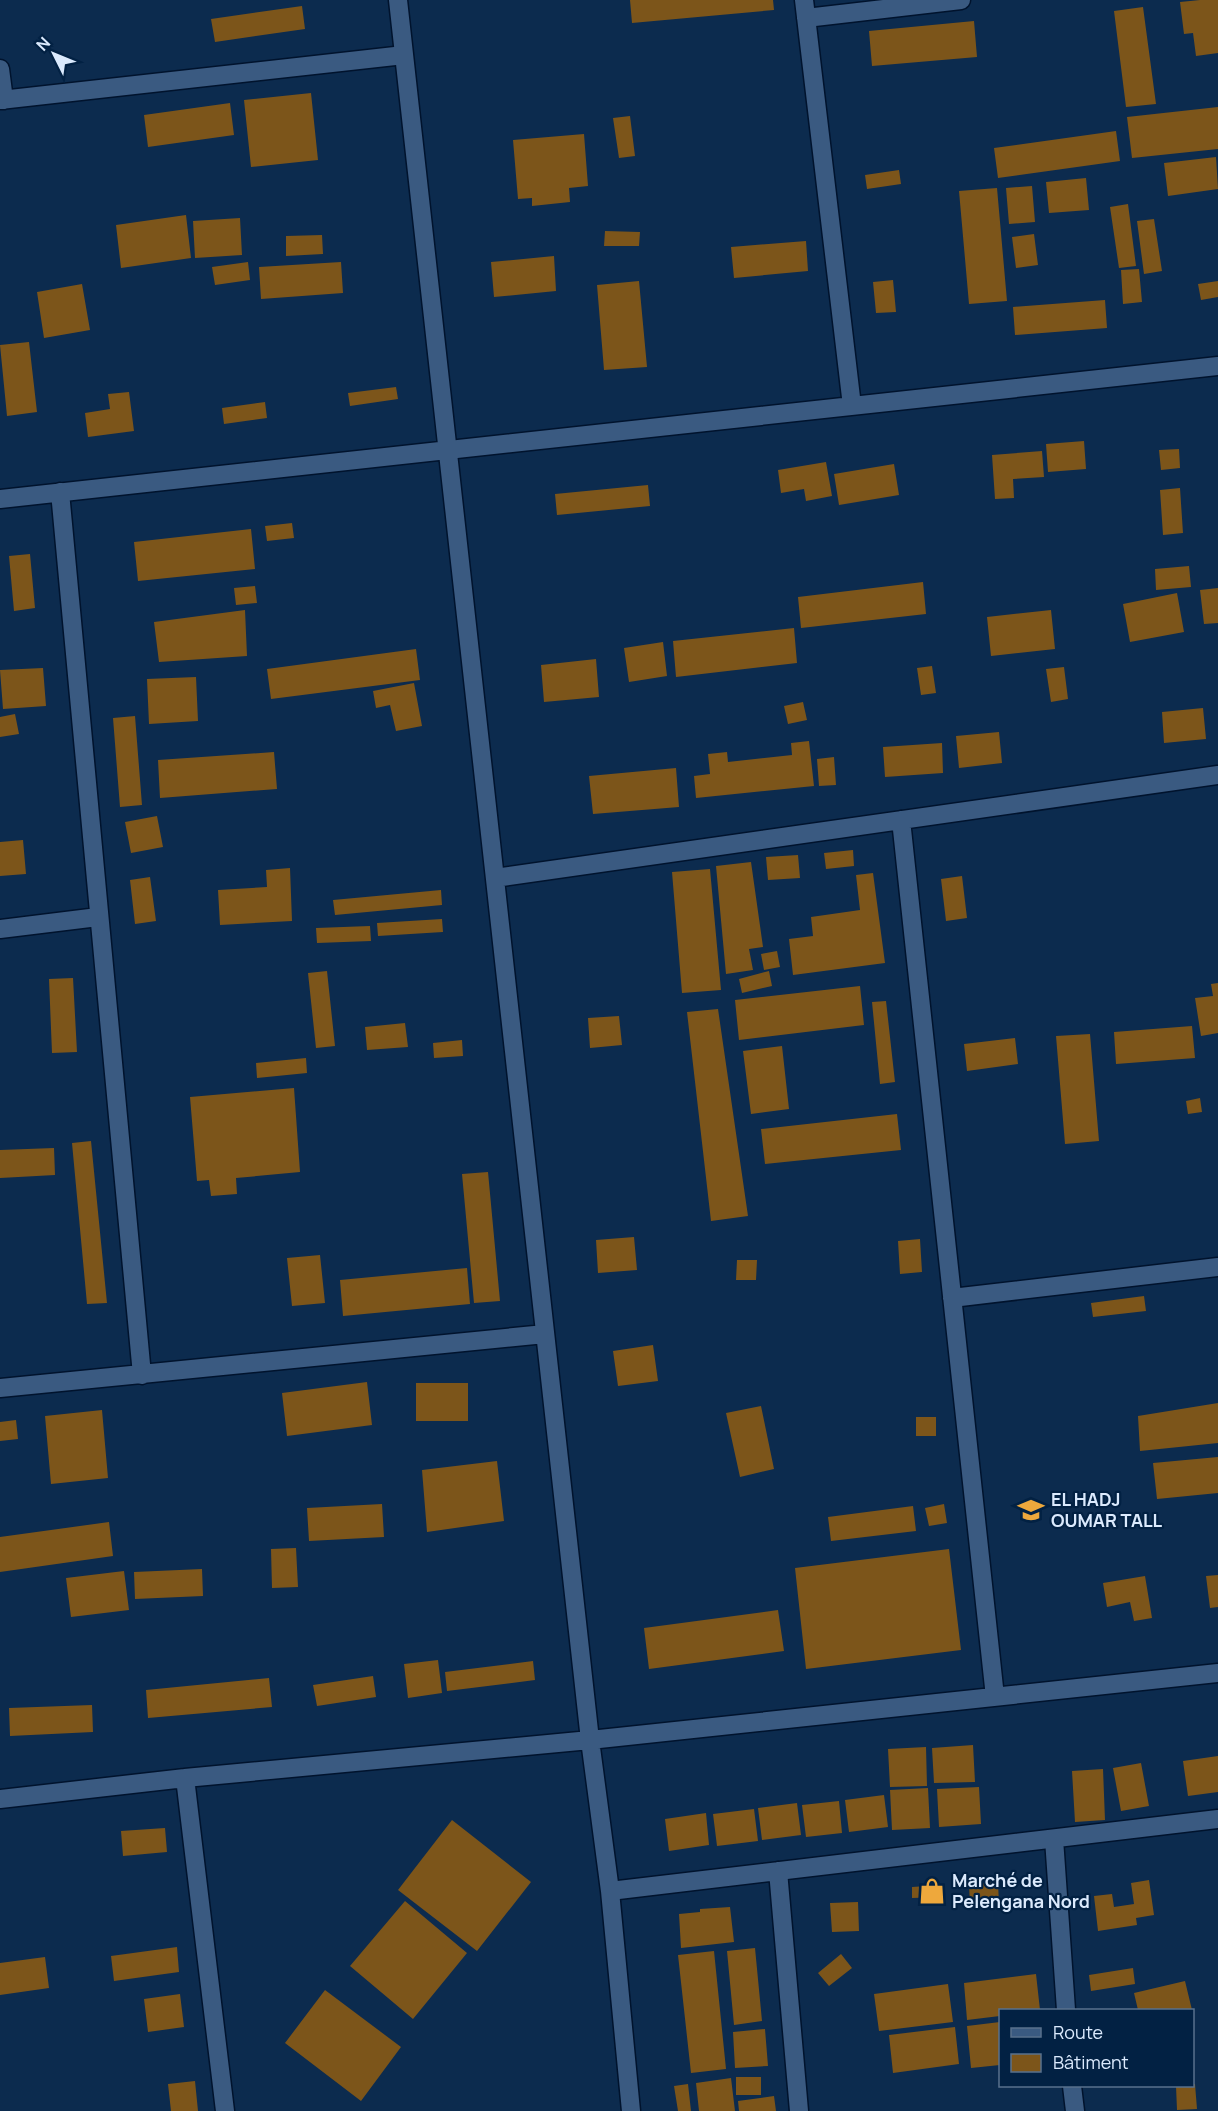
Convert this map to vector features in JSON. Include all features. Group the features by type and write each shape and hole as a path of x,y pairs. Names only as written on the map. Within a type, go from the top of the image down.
{"street":[{"path":"398,0 590,1740 610,1891 631,2111"},
{"path":"852,406 805,9 962,0"},
{"path":"0,69 2,100 404,55"},
{"path":"0,499 1218,366"},
{"path":"60,492 142,1375"},
{"path":"495,878 1218,775"},
{"path":"902,820 995,1697"},
{"path":"0,928 98,916"},
{"path":"952,1298 1218,1267"},
{"path":"0,1388 545,1334"},
{"path":"0,1798 185,1778 590,1740 1218,1673"},
{"path":"185,1778 225,2111"},
{"path":"610,1891 1218,1819"},
{"path":"1054,1839 1066,2009"},
{"path":"778,1871 799,2111"},
{"path":"1072,2087 1075,2111"}],"building":[{"path":"630,0 773,0 774,10 632,23"},
{"path":"1218,0 1218,53 1196,56 1193,33 1184,34 1180,2"},
{"path":"302,6 305,29 215,42 211,19"},
{"path":"1143,7 1156,104 1126,107 1114,11"},
{"path":"974,21 977,57 872,66 869,31"},
{"path":"311,93 318,160 251,167 244,100"},
{"path":"230,103 234,135 148,147 144,115"},
{"path":"1218,107 1218,149 1132,158 1127,117"},
{"path":"630,116 635,156 619,158 613,118"},
{"path":"1116,131 1120,161 998,178 994,148"},
{"path":"584,134 588,186 569,188 570,202 532,206 532,198 518,199 513,140"},
{"path":"1216,157 1218,189 1168,196 1164,163"},
{"path":"899,170 901,184 867,189 865,175"},
{"path":"1086,178 1089,210 1049,213 1046,182"},
{"path":"1032,186 1035,222 1009,224 1006,188"},
{"path":"997,188 1007,301 969,304 959,191"},
{"path":"1128,204 1136,266 1119,268 1110,207"},
{"path":"186,215 191,258 121,268 116,225"},
{"path":"240,218 242,255 195,258 193,221"},
{"path":"1154,219 1162,271 1144,274 1137,221"},
{"path":"605,231 640,232 639,246 604,246"},
{"path":"1034,234 1038,265 1016,268 1012,237"},
{"path":"322,235 323,254 286,256 286,236"},
{"path":"806,241 808,271 734,278 731,247"},
{"path":"554,256 556,291 494,297 491,262"},
{"path":"248,262 250,280 215,285 212,267"},
{"path":"341,262 343,293 261,299 259,267"},
{"path":"1139,269 1142,302 1123,304 1121,270"},
{"path":"893,280 896,312 876,313 873,282"},
{"path":"639,281 647,367 604,370 597,285"},
{"path":"1218,281 1218,297 1201,300 1198,284"},
{"path":"82,284 90,330 44,338 37,292"},
{"path":"1105,300 1107,328 1015,335 1013,307"},
{"path":"29,342 37,412 7,416 0,345"},
{"path":"396,387 398,399 350,406 348,393"},
{"path":"129,392 134,431 88,437 85,413 110,409 108,394"},
{"path":"265,402 267,418 224,424 222,408"},
{"path":"1084,441 1086,469 1048,472 1046,444"},
{"path":"1179,449 1180,468 1161,470 1159,450"},
{"path":"1042,451 1044,477 1013,479 1014,498 995,499 992,455"},
{"path":"826,462 832,496 806,501 804,489 781,493 778,470"},
{"path":"894,464 899,495 839,505 834,474"},
{"path":"648,485 650,506 557,515 555,494"},
{"path":"1180,488 1183,533 1163,535 1160,490"},
{"path":"292,523 294,538 267,541 265,526"},
{"path":"251,529 255,569 138,581 134,542"},
{"path":"30,554 35,608 14,611 9,556"},
{"path":"1189,566 1191,587 1156,590 1155,569"},
{"path":"923,582 926,614 801,628 798,597"},
{"path":"255,586 257,603 236,605 234,588"},
{"path":"1218,588 1218,623 1204,624 1200,590"},
{"path":"1177,593 1184,632 1130,642 1123,604"},
{"path":"245,610 247,656 159,662 154,622"},
{"path":"1051,610 1055,649 991,656 987,617"},
{"path":"794,628 797,663 676,677 673,641"},
{"path":"663,642 667,676 629,682 624,648"},
{"path":"416,649 420,680 271,699 267,669"},
{"path":"596,659 599,697 544,702 541,665"},
{"path":"932,666 936,693 921,695 917,668"},
{"path":"1064,667 1068,699 1051,702 1046,669"},
{"path":"43,668 46,706 3,709 0,670"},
{"path":"196,677 198,721 149,724 147,679"},
{"path":"414,683 422,726 396,731 390,705 376,708 373,691"},
{"path":"803,702 807,720 788,724 784,706"},
{"path":"1203,708 1206,739 1164,743 1162,712"},
{"path":"15,714 19,734 0,737 0,717"},
{"path":"135,716 142,805 120,807 113,718"},
{"path":"999,732 1002,763 959,768 956,736"},
{"path":"809,741 814,786 696,798 694,776 710,774 708,754 727,752 728,762 792,755 791,743"},
{"path":"942,743 943,773 885,777 883,747"},
{"path":"274,752 277,789 160,798 158,760"},
{"path":"834,757 836,785 819,786 817,759"},
{"path":"676,768 679,807 593,814 589,776"},
{"path":"157,816 163,847 131,853 125,822"},
{"path":"23,840 26,874 0,876 0,842"},
{"path":"853,850 854,866 826,869 824,853"},
{"path":"798,855 800,878 768,880 766,857"},
{"path":"751,862 763,947 749,949 753,970 726,974 716,866"},
{"path":"290,868 292,921 220,925 218,890 267,887 266,870"},
{"path":"710,869 721,990 682,993 672,872"},
{"path":"873,873 885,963 793,975 789,939 813,936 811,917 860,910 856,875"},
{"path":"962,876 967,918 946,921 941,879"},
{"path":"150,877 156,921 135,924 130,880"},
{"path":"441,890 442,905 335,915 333,900"},
{"path":"442,919 443,932 378,936 377,923"},
{"path":"370,926 371,941 317,943 316,928"},
{"path":"777,951 780,967 764,970 761,954"},
{"path":"327,971 335,1046 316,1048 308,973"},
{"path":"769,971 772,986 742,993 739,979"},
{"path":"73,978 77,1052 52,1053 49,979"},
{"path":"1218,983 1218,1033 1201,1036 1195,998 1213,996 1211,984"},
{"path":"860,986 864,1025 739,1040 735,1000"},
{"path":"886,1001 895,1082 880,1084 872,1002"},
{"path":"718,1009 748,1216 711,1221 687,1012"},
{"path":"619,1016 622,1045 590,1048 588,1018"},
{"path":"405,1023 408,1047 367,1050 365,1027"},
{"path":"1192,1026 1195,1058 1116,1064 1114,1032"},
{"path":"1090,1034 1099,1141 1065,1144 1056,1036"},
{"path":"1015,1038 1018,1064 967,1071 964,1044"},
{"path":"462,1040 463,1056 434,1058 433,1043"},
{"path":"782,1046 789,1109 751,1114 743,1051"},
{"path":"306,1058 307,1073 257,1078 256,1063"},
{"path":"294,1088 300,1172 236,1178 237,1194 211,1196 209,1180 197,1181 190,1097"},
{"path":"1200,1098 1202,1112 1188,1114 1186,1101"},
{"path":"897,1114 901,1150 765,1164 761,1129"},
{"path":"91,1141 107,1303 87,1304 72,1143"},
{"path":"54,1148 55,1175 0,1178 0,1150"},
{"path":"488,1172 500,1301 474,1303 462,1174"},
{"path":"634,1237 637,1270 598,1273 596,1240"},
{"path":"920,1239 922,1272 900,1274 898,1241"},
{"path":"320,1255 325,1303 292,1306 287,1258"},
{"path":"737,1260 757,1260 756,1280 736,1280"},
{"path":"467,1268 470,1304 343,1316 340,1280"},
{"path":"1144,1296 1146,1311 1093,1317 1091,1303"},
{"path":"653,1345 658,1381 618,1386 613,1351"},
{"path":"367,1382 372,1425 287,1436 282,1393"},
{"path":"416,1383 468,1383 468,1421 416,1421"},
{"path":"1218,1403 1218,1443 1140,1451 1138,1416"},
{"path":"761,1406 774,1469 740,1477 726,1413"},
{"path":"102,1410 108,1478 51,1484 45,1416"},
{"path":"916,1417 936,1417 936,1436 916,1436"},
{"path":"16,1420 18,1439 0,1441 0,1422"},
{"path":"1218,1457 1218,1493 1157,1499 1153,1463"},
{"path":"497,1461 504,1521 427,1532 422,1470"},
{"path":"382,1504 384,1537 309,1541 307,1508"},
{"path":"944,1504 947,1523 929,1526 925,1508"},
{"path":"913,1506 916,1531 831,1541 828,1517"},
{"path":"109,1522 113,1556 0,1572 0,1537"},
{"path":"296,1548 298,1587 272,1588 271,1549"},
{"path":"949,1549 961,1650 806,1669 795,1568"},
{"path":"202,1569 203,1596 135,1599 134,1572"},
{"path":"124,1571 129,1610 71,1617 66,1578"},
{"path":"1218,1575 1218,1607 1210,1608 1206,1576"},
{"path":"1145,1576 1152,1618 1134,1621 1130,1602 1107,1607 1103,1583"},
{"path":"778,1610 784,1651 649,1669 644,1628"},
{"path":"438,1660 442,1693 408,1698 404,1664"},
{"path":"533,1661 535,1680 447,1691 445,1672"},
{"path":"373,1676 376,1697 317,1706 313,1685"},
{"path":"269,1678 272,1707 148,1718 146,1690"},
{"path":"92,1705 93,1732 10,1736 9,1708"},
{"path":"973,1745 975,1782 934,1783 932,1748"},
{"path":"926,1747 927,1786 890,1787 888,1749"},
{"path":"1218,1756 1218,1792 1188,1796 1183,1761"},
{"path":"1141,1763 1149,1806 1121,1811 1113,1768"},
{"path":"1103,1769 1105,1820 1075,1822 1072,1771"},
{"path":"979,1787 981,1824 939,1827 937,1789"},
{"path":"928,1788 930,1828 892,1830 890,1790"},
{"path":"884,1795 888,1827 849,1832 845,1800"},
{"path":"839,1801 842,1833 806,1837 802,1805"},
{"path":"797,1803 801,1835 762,1840 758,1808"},
{"path":"754,1809 758,1841 717,1846 713,1814"},
{"path":"706,1813 709,1845 669,1851 665,1819"},
{"path":"452,1820 531,1882 477,1951 398,1890"},
{"path":"165,1828 167,1852 123,1856 121,1831"},
{"path":"1149,1880 1154,1915 1136,1918 1137,1925 1098,1931 1094,1896 1112,1894 1114,1907 1134,1904 1131,1883"},
{"path":"998,1882 999,1905 970,1906 969,1884"},
{"path":"942,1885 943,1897 912,1898 912,1887"},
{"path":"405,1901 467,1953 413,2019 350,1966"},
{"path":"858,1902 859,1931 832,1932 830,1903"},
{"path":"730,1907 734,1942 681,1948 679,1914 700,1912 700,1909"},
{"path":"177,1947 179,1972 114,1981 111,1956"},
{"path":"755,1948 762,2021 734,2025 727,1951"},
{"path":"714,1951 726,2069 691,2073 678,1955"},
{"path":"841,1954 852,1968 829,1986 818,1973"},
{"path":"45,1957 49,1988 0,1995 0,1963"},
{"path":"1133,1968 1135,1984 1091,1991 1089,1975"},
{"path":"1036,1974 1040,2009 999,2009 999,2016 967,2020 964,1983"},
{"path":"1185,1981 1192,2009 1138,2009 1134,1993"},
{"path":"948,1984 953,2022 879,2031 874,1994"},
{"path":"325,1990 401,2047 361,2101 285,2043"},
{"path":"180,1994 184,2027 148,2032 144,1999"},
{"path":"999,2022 999,2065 971,2068 967,2026"},
{"path":"955,2027 959,2064 893,2073 889,2035"},
{"path":"765,2029 768,2066 735,2068 733,2032"},
{"path":"736,2077 761,2077 761,2095 736,2095"},
{"path":"731,2078 735,2111 699,2111 696,2083"},
{"path":"195,2081 198,2111 171,2111 168,2084"},
{"path":"688,2084 691,2111 678,2111 674,2086"},
{"path":"1194,2084 1197,2109 1177,2110 1176,2087 1194,2087"},
{"path":"774,2096 776,2111 739,2111 738,2101"}],"place":[{"name":"EL HADJ OUMAR TALL","path":"1031,1510"},
{"name":"Marché de Pelengana Nord","path":"932,1891"}]}
